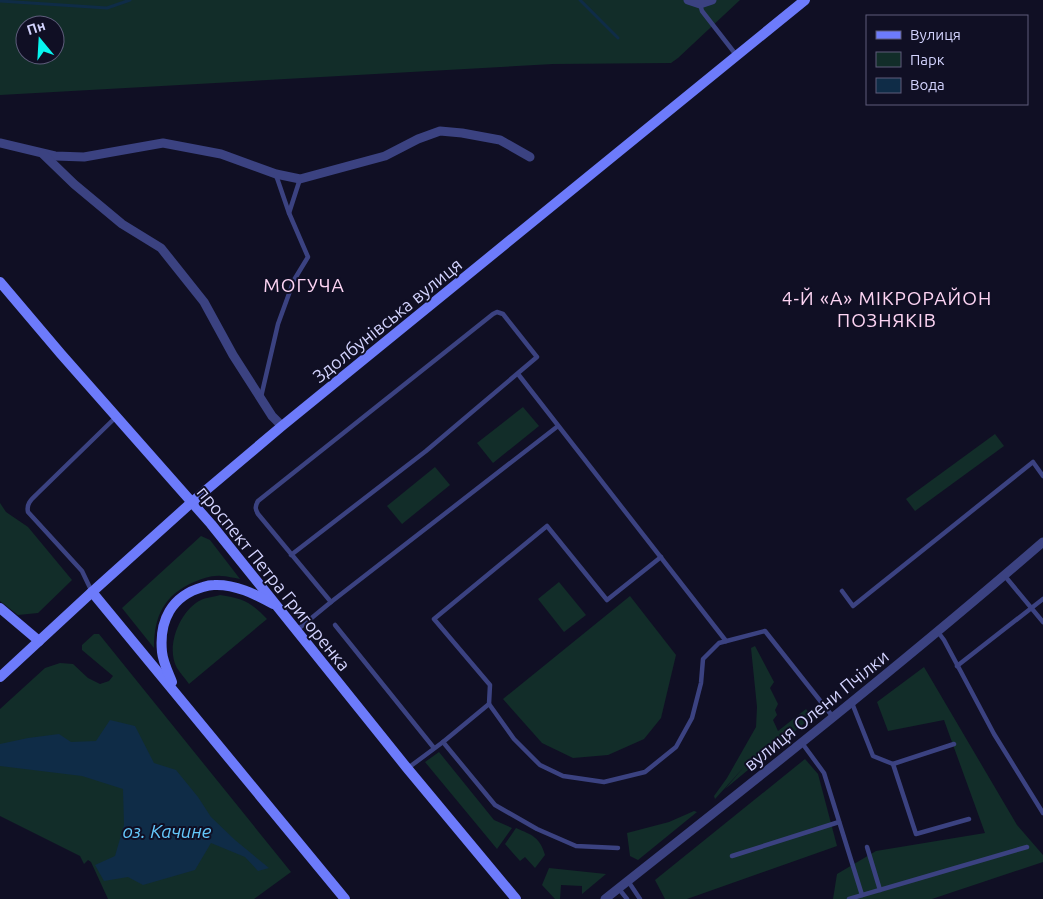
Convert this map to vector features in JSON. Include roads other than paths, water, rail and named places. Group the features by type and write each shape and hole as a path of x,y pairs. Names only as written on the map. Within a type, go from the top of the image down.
{"main road":[{"name":"Здолбунівська вулиця","path":"0,677 192,502 282,426 805,0"},
{"name":"проспект Петра Григоренка","path":"0,282 192,502 407,768 516,899"},
{"path":"174,690 162,654 161,631 170,608 181,598 193,590 213,584 233,587 252,593 276,606"},
{"path":"92,592 345,899"},
{"path":"0,608 39,641"}],"street":[{"path":"688,0 700,4 712,0"},
{"path":"0,143 54,156 84,157 163,143 221,154 276,174 300,179 385,156 418,139 440,131 500,140 530,157"},
{"path":"43,153 74,184 122,224 161,248 204,302 221,334 272,416 282,426"},
{"name":"вулиця Олени Пчілки","path":"605,899 802,743 938,632 1043,542"}],"lane":[{"path":"700,4 702,11 737,56"},
{"path":"261,398 278,324 294,280 308,256 289,213 276,174"},
{"path":"289,213 300,179"},
{"path":"292,555 426,451 537,357 501,312 493,314 258,501 255,510 258,514 292,555 331,602"},
{"path":"518,374 726,641"},
{"path":"92,592 82,571 28,512 27,507 30,501 116,417"},
{"path":"296,631 558,426"},
{"path":"842,591 853,606 1033,462 1043,476"},
{"path":"660,557 607,600 547,526 434,619 490,685 489,704 514,739 540,765 563,776 604,782 645,772 676,747 692,718 701,683 703,659 719,643 765,631 833,717"},
{"path":"1004,575 1043,622"},
{"path":"957,666 1043,599"},
{"path":"336,625 434,748"},
{"path":"938,632 994,734 1043,813"},
{"path":"852,701 873,756 893,764 954,744"},
{"path":"407,768 444,742 489,704"},
{"path":"444,742 495,804 537,828 576,846 618,848"},
{"path":"802,743 824,774 862,895"},
{"path":"893,764 916,834 969,819"},
{"path":"732,856 839,822"},
{"path":"867,847 880,890"},
{"path":"849,899 1027,847"},
{"path":"628,881 640,899"},
{"path":"619,888 627,899"}],"water":[{"name":"оз. Качине","path":"110,720 135,726 154,763 176,770 198,797 211,817 269,868 258,871 245,857 211,843 195,870 143,885 128,877 104,881 95,865 115,856 124,825 123,789 82,776 0,766 0,744 59,734 71,742 96,741"}],"waterway":[{"path":"0,1 107,8 130,0"},
{"path":"580,0 618,38"}],"district":[{"name":"МОГУЧА","path":"304,285"},
{"name":"4-Й «А» МІКРОРАЙОН ПОЗНЯКІВ","path":"887,309"}]}
